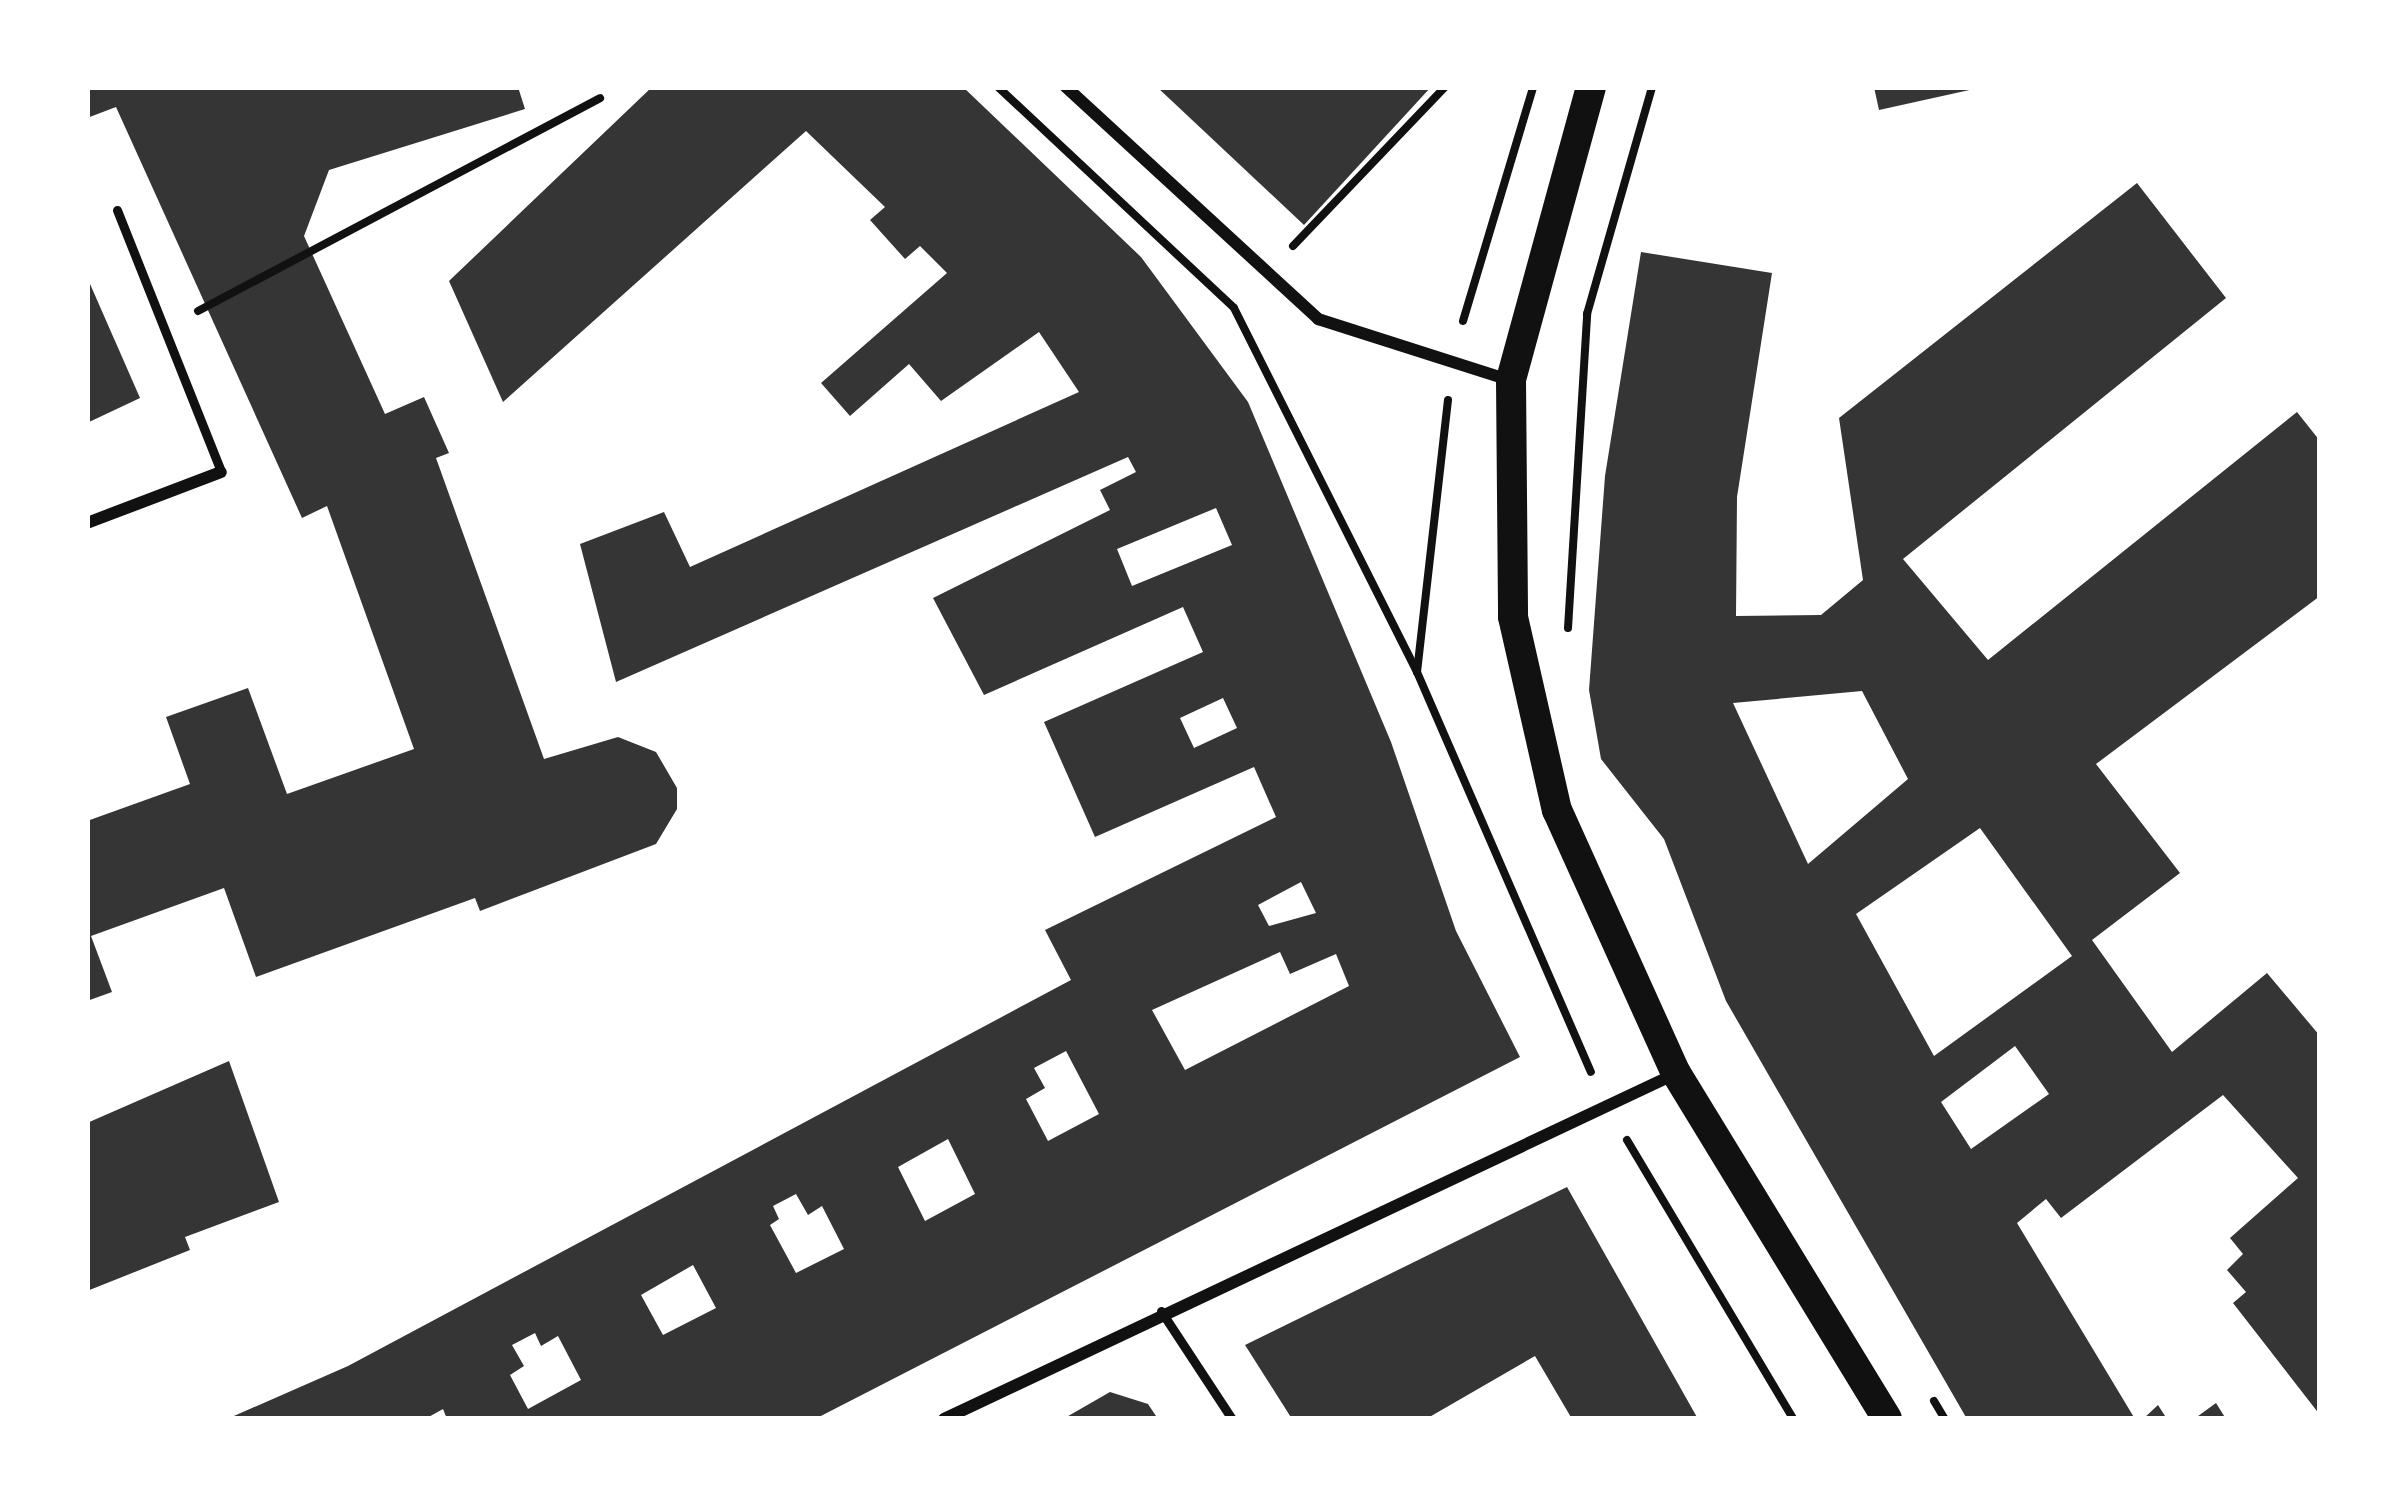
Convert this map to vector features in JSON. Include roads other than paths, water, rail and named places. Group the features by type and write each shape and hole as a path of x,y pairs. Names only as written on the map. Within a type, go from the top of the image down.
{"main road":[{"path":"1591,87 1510,380 1513,617 1557,810 1676,1073 1887,1419"}],"street":[{"path":"1066,87 1318,319 1510,380"},
{"path":"87,523 221,472"},
{"path":"944,1419 1161,1311 1676,1073"}],"lane":[{"path":"116,211 221,472"},
{"path":"1161,1311 1232,1419"}]}
